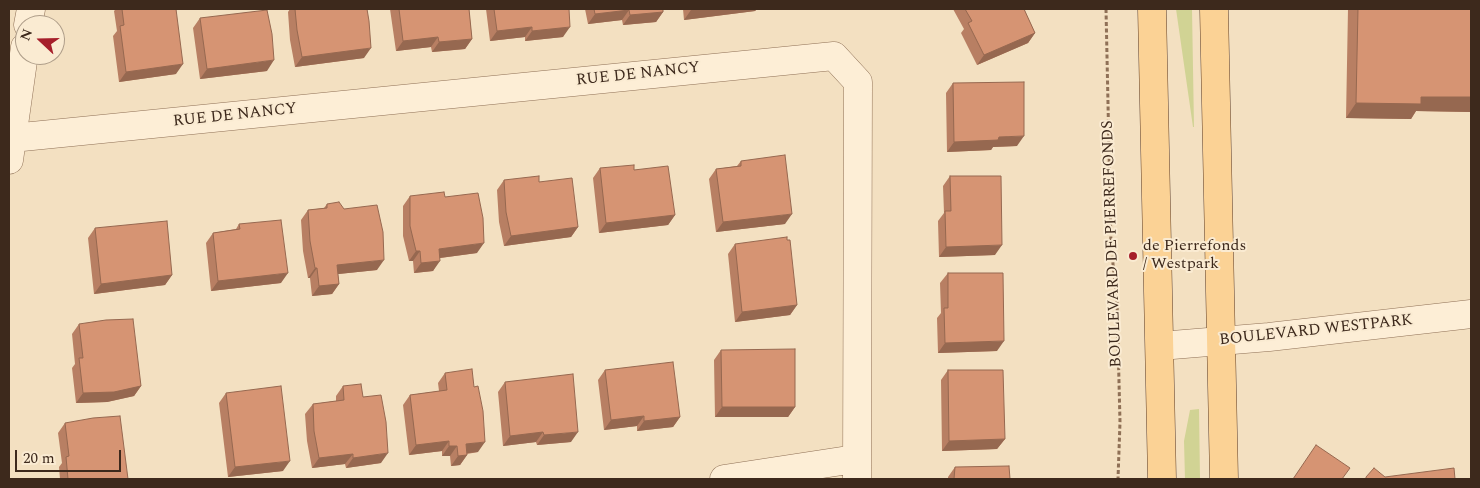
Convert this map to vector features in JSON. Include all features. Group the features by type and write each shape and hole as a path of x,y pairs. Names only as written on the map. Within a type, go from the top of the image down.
{"main road":[{"path":"1152,9 1162,479"},
{"path":"1214,9 1224,479"}],"street":[{"name":"RUE DE NANCY","path":"10,149 834,56 858,82 856,469"},
{"path":"10,149 22,65"},
{"name":"BOULEVARD WESTPARK","path":"1160,346 1471,314"},
{"path":"724,479 856,469"}],"path":[{"name":"BOULEVARD DE PIERREFONDS","path":"1106,9 1111,245 1117,328 1118,479"}],"green space":[{"path":"1176,9 1192,9 1194,127 1193,127"},
{"path":"1199,409 1200,479 1185,479 1184,441 1190,410"}],"building":[{"path":"122,9 176,9 183,64 126,72 120,26 124,25"},
{"path":"295,9 367,9 371,48 302,57"},
{"path":"399,9 469,9 472,39 439,42 438,37 403,41"},
{"path":"494,9 569,9 570,27 532,31 532,27 497,31"},
{"path":"594,9 663,9 663,12 630,15 629,10 595,14"},
{"path":"965,9 1024,9 1035,33 984,55 968,23 972,21"},
{"path":"1358,9 1471,9 1471,97 1421,97 1421,104 1356,103"},
{"path":"267,10 272,34 274,60 207,69 200,18"},
{"path":"1024,82 1024,136 999,137 998,140 954,142 953,83"},
{"path":"785,155 792,214 723,222 716,169 741,166 741,161"},
{"path":"634,165 634,170 668,166 675,215 606,223 600,168"},
{"path":"539,176 539,182 572,178 578,227 511,236 506,212 504,180"},
{"path":"950,176 1001,176 1002,245 946,247 945,211 951,211"},
{"path":"444,192 445,197 478,193 483,218 484,243 439,249 440,261 421,263 420,251 416,251 410,226 410,196"},
{"path":"339,202 344,209 377,205 383,232 384,260 337,265 339,284 319,286 317,268 315,268 310,241 308,210 327,208 327,204"},
{"path":"281,220 288,273 218,281 213,233 240,229 239,224"},
{"path":"167,221 172,275 101,284 95,228"},
{"path":"787,237 787,240 790,240 797,305 742,312 735,244"},
{"path":"948,273 1003,273 1004,341 945,343 944,308 948,308"},
{"path":"133,319 141,386 114,392 83,393 79,358 83,358 79,324"},
{"path":"795,349 795,407 722,407 721,350"},
{"path":"673,362 680,417 644,421 644,416 611,420 605,370"},
{"path":"472,369 474,387 478,386 483,411 485,442 466,444 467,455 458,456 457,446 449,446 449,441 416,445 410,395 447,390 445,373"},
{"path":"948,370 1003,370 1005,439 949,441"},
{"path":"573,374 578,432 544,435 543,432 510,436 505,382"},
{"path":"361,384 363,397 381,395 386,422 388,453 353,458 353,454 319,458 314,431 313,404 344,400 343,386"},
{"path":"281,386 290,461 235,467 226,393"},
{"path":"120,416 128,479 68,479 66,457 69,456 65,423"},
{"path":"1316,445 1350,468 1342,479 1293,479"},
{"path":"1009,466 1010,479 954,479 955,467"},
{"path":"1374,468 1385,477 1454,468 1455,479 1366,479"}],"place":[{"name":"de Pierrefonds / Westpark","path":"1133,256"}]}
